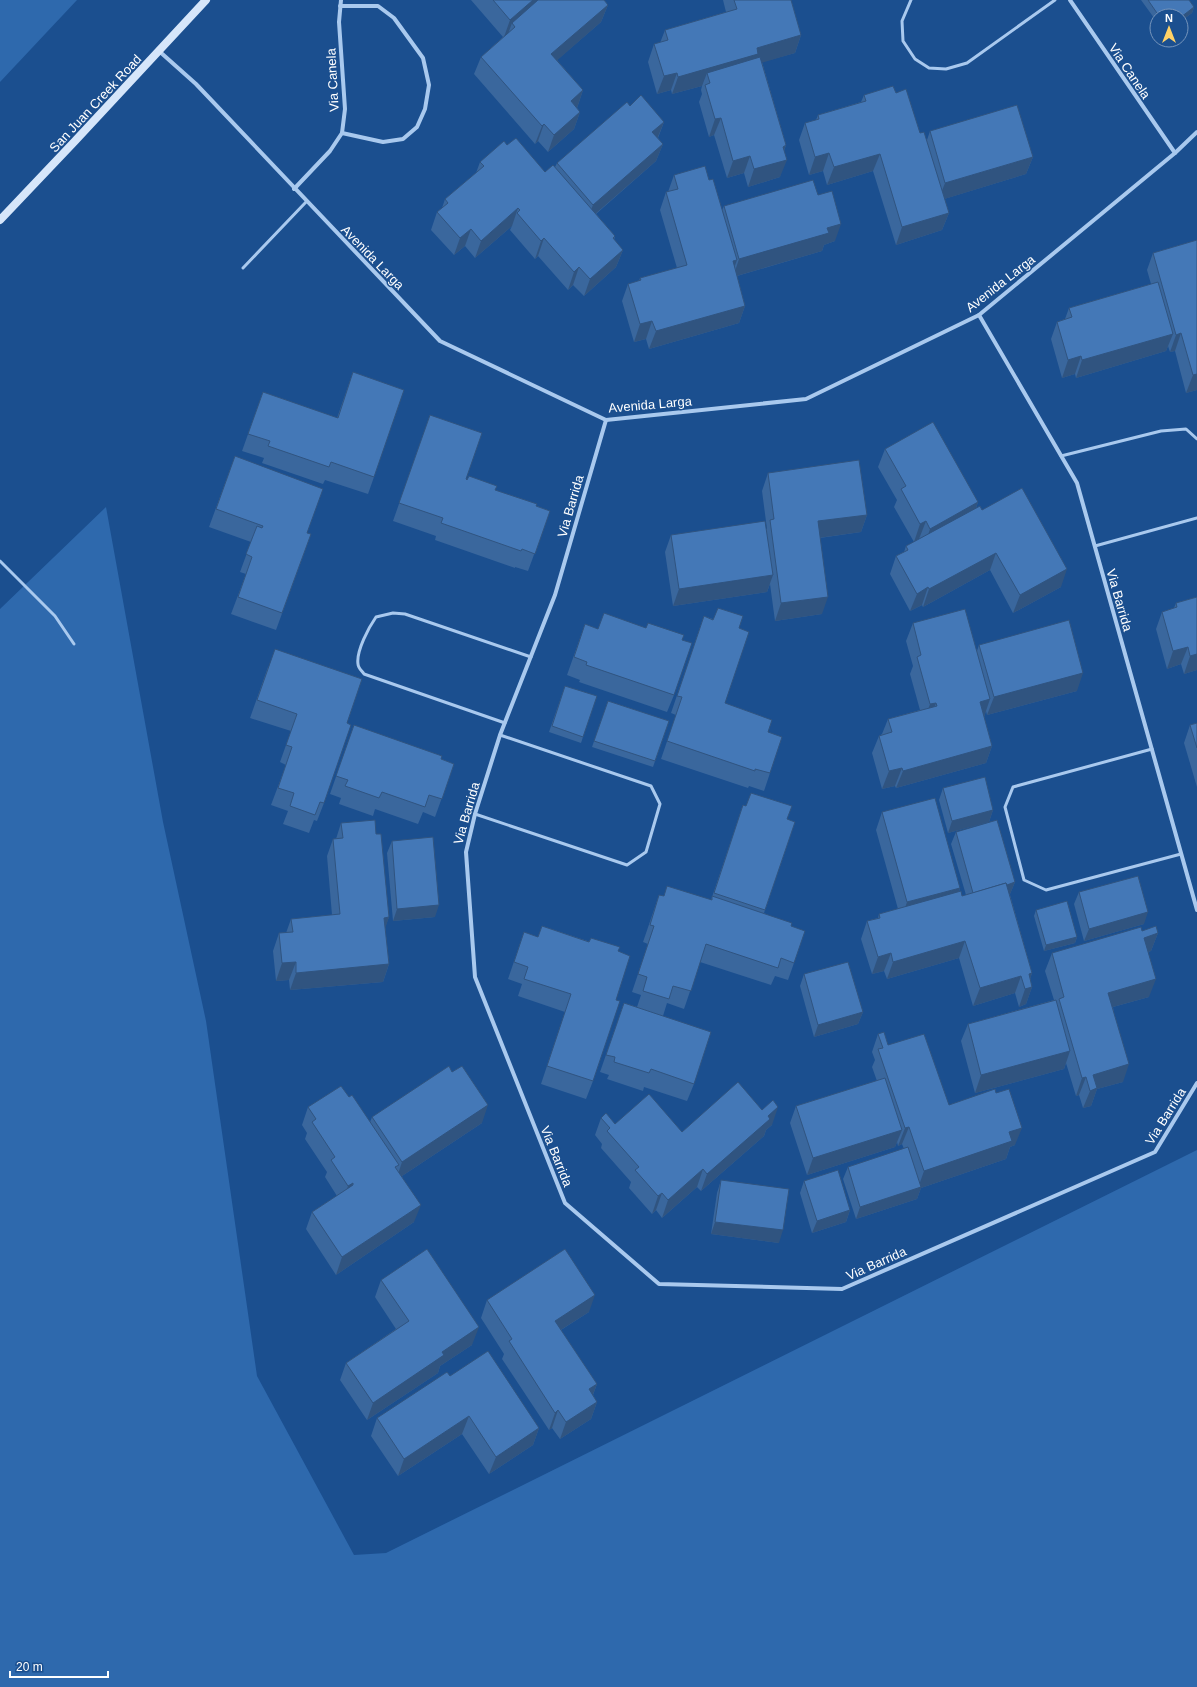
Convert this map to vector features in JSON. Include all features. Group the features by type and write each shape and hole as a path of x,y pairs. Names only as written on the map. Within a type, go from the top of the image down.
{"main road":[{"name":"San Juan Creek Road","path":"0,220 206,0"}],"street":[{"name":"Via Canela","path":"294,189 330,151 342,133 345,109 339,22 340,0"},
{"name":"Via Canela","path":"1070,0 1174,153"},
{"path":"340,6 378,6 394,18 423,58 429,85 425,109 417,127 403,138 384,142 342,133"},
{"name":"Avenida Larga","path":"159,51 196,84 306,202 440,341 606,420 806,398 979,315 1174,153 1197,132"},
{"name":"Via Barrida","path":"979,315 1077,483 1197,910"},
{"name":"Via Barrida","path":"606,420 555,595 500,735 475,814 466,852 475,977 565,1203 659,1284 842,1289 1155,1152 1197,1083"}],"lane":[{"path":"911,0 902,21 903,41 915,59 929,68 946,69 967,64 1055,0"},
{"path":"243,268 306,202"},
{"path":"1061,456 1161,431 1186,429 1197,439"},
{"path":"1095,546 1197,518"},
{"path":"0,561 55,616 74,644"},
{"path":"505,723 364,674 358,666 358,656 369,626 376,617 393,613 405,614 531,657"},
{"path":"475,814 627,865 646,852 660,804 650,786 500,735"},
{"path":"1152,749 1013,787 1005,808 1024,880 1046,890 1181,854"}],"shaded area":[{"path":"0,0 77,0 0,82"},
{"path":"106,507 163,822 206,1021 257,1376 354,1555 386,1553 1197,1150 1197,1687 0,1687 0,609"}],"building":[{"path":"493,0 533,0 510,20"},
{"path":"538,0 604,0 608,5 551,54 583,90 571,101 580,112 554,135 544,124 542,126 481,57 515,27 512,23"},
{"path":"734,0 791,0 801,35 757,48 758,54 678,77 677,73 664,76 654,44 668,40 665,30 737,9"},
{"path":"1148,0 1189,0 1194,7 1189,11 1189,8 1154,8"},
{"path":"760,57 786,145 783,147 787,160 754,169 750,156 733,161 721,118 715,119 705,85 710,83 707,73"},
{"path":"893,86 896,93 906,89 920,133 924,132 949,213 902,227 880,154 834,167 829,153 815,157 805,123 819,119 818,115 866,101 864,95"},
{"path":"641,95 664,122 652,132 663,144 593,205 557,163 627,102 630,106"},
{"path":"1017,105 1033,157 945,183 930,131"},
{"path":"516,138 545,172 553,165 615,236 613,238 623,250 590,279 579,267 574,272 544,238 541,241 517,213 520,210 518,208 481,241 471,229 460,238 437,212 448,203 445,199 484,166 480,162 504,141 507,145"},
{"path":"705,166 709,180 713,179 737,260 733,261 745,306 656,331 652,321 640,324 628,284 641,280 640,278 687,265 666,192 678,189 674,175"},
{"path":"813,180 818,195 832,191 841,224 827,228 829,233 739,259 724,206"},
{"path":"1197,240 1197,374 1193,375 1181,333 1176,335 1153,253"},
{"path":"1158,282 1173,334 1082,360 1081,356 1068,360 1057,322 1072,317 1069,308"},
{"path":"353,372 404,390 374,477 331,462 329,467 268,446 270,441 248,434 263,392 338,418"},
{"path":"430,415 482,433 466,479 467,480 469,476 497,486 495,490 537,504 536,506 550,511 535,554 522,549 521,551 441,523 443,518 399,503"},
{"path":"933,422 978,502 930,529 926,521 920,524 901,489 906,486 885,449"},
{"path":"235,456 323,489 307,533 311,534 282,613 238,597 252,557 246,554 257,526 262,528 263,526 216,509"},
{"path":"859,460 867,515 818,521 828,597 781,603 770,520 774,519 768,473"},
{"path":"1022,488 1067,569 1020,595 996,553 917,594 896,556 908,550 906,546 980,506 982,510"},
{"path":"765,521 773,575 679,589 671,535"},
{"path":"1197,597 1197,654 1190,656 1188,647 1173,651 1162,612 1177,607 1176,603"},
{"path":"718,608 743,616 739,628 749,632 725,703 772,720 768,732 782,737 770,773 755,769 755,771 667,741 682,697 677,696 704,616 713,620"},
{"path":"965,609 990,699 980,702 992,746 903,771 902,768 889,771 879,736 892,732 888,719 937,706 936,703 930,704 917,657 921,655 913,623"},
{"path":"604,613 646,628 648,623 684,635 682,640 692,643 674,695 586,665 587,662 574,657 585,624 598,629"},
{"path":"1069,620 1083,673 994,697 979,645"},
{"path":"275,649 362,679 347,723 351,725 324,803 320,802 315,815 290,806 294,793 278,788 292,747 286,745 297,714 257,700"},
{"path":"565,686 597,696 583,737 552,726"},
{"path":"608,701 669,721 655,761 594,741"},
{"path":"1197,723 1197,748 1190,725"},
{"path":"354,725 442,756 441,759 454,764 442,799 429,795 425,807 382,792 379,798 345,786 348,780 336,776"},
{"path":"985,777 993,810 952,821 943,788"},
{"path":"751,793 792,806 787,819 795,822 765,910 714,893 743,805 746,806"},
{"path":"935,798 960,888 907,902 882,812"},
{"path":"375,820 376,834 381,834 389,917 384,918 389,964 296,973 296,962 282,963 279,933 293,932 291,919 340,914 333,839 343,838 341,823"},
{"path":"997,820 1015,882 1007,885 1006,883 973,893 956,832"},
{"path":"433,837 439,905 397,909 392,841"},
{"path":"1138,876 1148,912 1089,929 1079,892"},
{"path":"1006,883 1032,973 1029,974 1032,987 1025,989 1021,976 980,988 965,941 893,962 891,953 878,957 867,921 880,918 879,914 961,891 962,896"},
{"path":"667,886 712,900 712,896 792,923 791,926 805,931 794,963 781,958 778,968 706,944 691,991 673,986 669,999 643,991 647,977 638,974 654,926 650,925 659,895 664,896"},
{"path":"1067,901 1077,937 1046,945 1036,910"},
{"path":"542,926 589,942 591,938 620,947 618,951 630,956 616,1000 620,1001 593,1081 547,1066 571,994 524,979 528,967 514,962 524,932 538,937"},
{"path":"1156,926 1158,933 1144,938 1156,979 1108,993 1129,1064 1093,1075 1097,1088 1090,1091 1086,1077 1082,1078 1059,999 1064,997 1052,953 1141,927 1142,931"},
{"path":"848,962 863,1012 818,1025 804,974"},
{"path":"1056,1000 1070,1051 981,1075 968,1024"},
{"path":"624,1003 711,1032 694,1084 651,1069 649,1073 614,1062 615,1057 606,1055"},
{"path":"884,1032 888,1045 924,1034 949,1105 995,1089 996,1093 1009,1089 1022,1128 1009,1132 1012,1141 924,1171 909,1127 905,1128 878,1049 883,1048 878,1034"},
{"path":"449,1066 452,1072 462,1066 488,1105 402,1162 372,1117"},
{"path":"885,1078 902,1130 813,1158 796,1106"},
{"path":"738,1082 762,1110 773,1100 778,1107 768,1116 770,1119 707,1174 703,1169 668,1200 662,1193 658,1196 635,1170 639,1167 607,1131 610,1128 601,1118 606,1113 615,1124 649,1094 682,1132"},
{"path":"341,1086 349,1097 352,1095 399,1165 395,1167 421,1205 342,1257 312,1212 353,1185 353,1183 348,1186 331,1160 335,1157 312,1122 316,1119 308,1107"},
{"path":"908,1147 921,1187 860,1207 848,1167"},
{"path":"838,1170 850,1210 817,1221 804,1181"},
{"path":"721,1180 789,1189 783,1230 715,1222"},
{"path":"427,1249 479,1327 442,1352 444,1355 373,1403 346,1363 409,1321 381,1280"},
{"path":"565,1249 595,1295 555,1321 597,1384 589,1389 597,1402 566,1422 558,1410 555,1413 509,1341 512,1339 487,1300"},
{"path":"488,1351 539,1428 496,1457 469,1416 404,1459 377,1418 447,1372 450,1376"}]}
